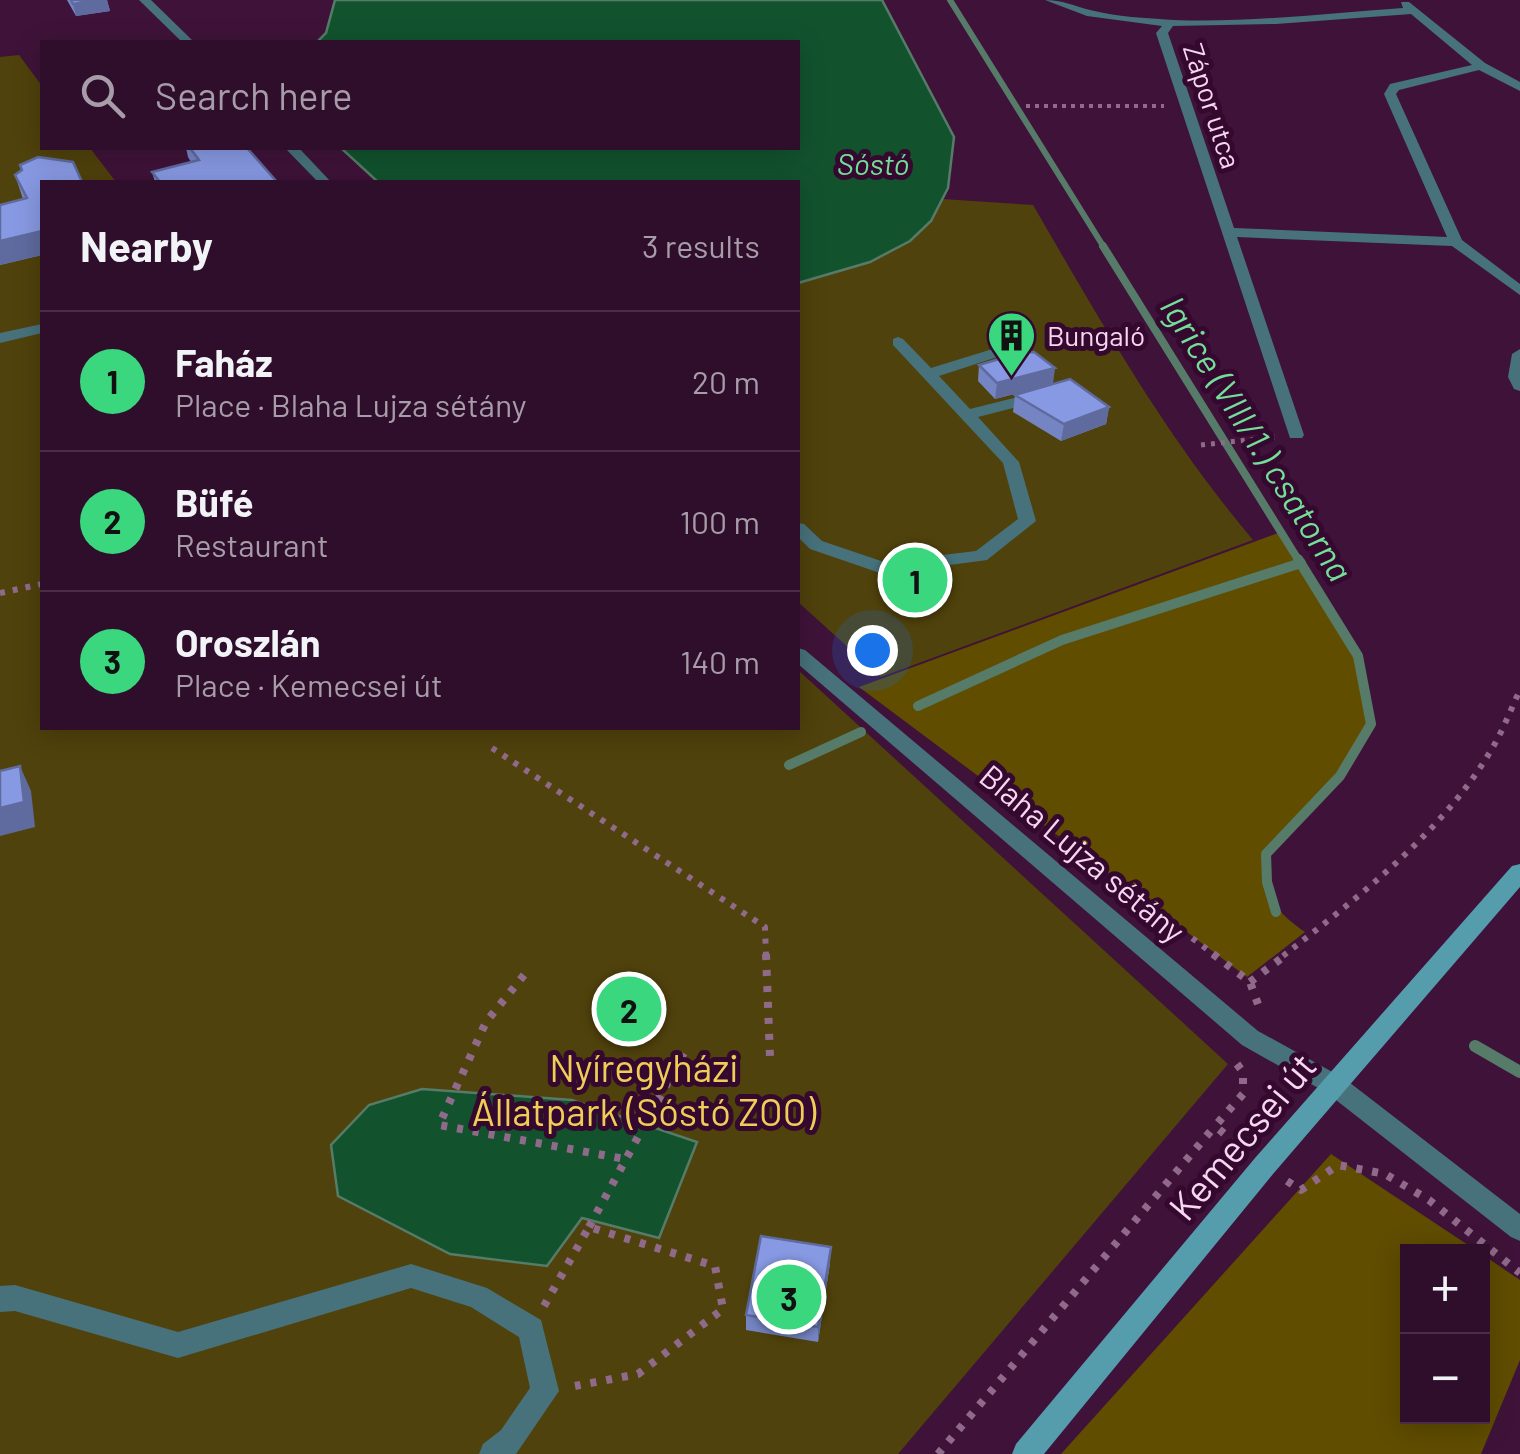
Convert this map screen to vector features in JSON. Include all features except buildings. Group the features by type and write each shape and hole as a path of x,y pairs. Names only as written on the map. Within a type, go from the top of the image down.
{"main road":[{"name":"Kemecsei út","path":"1026,1454 1520,872"}],"street":[{"path":"145,0 186,40"},
{"path":"1051,0 1079,13 1170,22"},
{"path":"1406,6 1482,66 1520,87"},
{"name":"Zápor utca","path":"1296,435 1162,32 1170,22 1406,6"},
{"path":"1482,66 1413,80 1394,87 1390,94 1456,242 1520,291"},
{"path":"294,150 323,180"},
{"path":"1227,232 1456,242"},
{"path":"0,338 40,329"},
{"path":"800,530 816,544 883,568 981,556 1026,521 1010,462 898,342"},
{"path":"929,374 1017,346"},
{"path":"1520,354 1516,377 1520,386"},
{"path":"968,415 1057,392"},
{"name":"Blaha Lujza sétány","path":"800,656 1250,1038 1336,1086 1520,1228"},
{"path":"0,1299 15,1298 178,1344 411,1276 478,1298 531,1329 544,1391 511,1440 493,1454"}],"path":[{"path":"1026,106 1185,106"},
{"path":"1201,445 1246,440"},
{"path":"0,593 40,584"},
{"path":"1250,982 1334,918 1453,800 1488,757 1520,690"},
{"path":"492,748 765,928 770,1057"},
{"path":"524,976 486,1022 439,1125 625,1160"},
{"path":"531,1329 687,1047"},
{"path":"938,1454 1215,1126"},
{"path":"1429,1200 1520,1273"},
{"path":"544,1391 638,1374 723,1308 715,1266 589,1227"}],"green space":[{"name":"Nyíregyházi Állatpark (Sóstó ZOO)","path":"19,55 40,83 40,150 92,150 114,180 40,180 40,730 800,730 800,672 1228,1064 898,1454 0,1454 0,57"},
{"path":"942,199 1033,205 1163,420 1253,540 881,677 800,604 800,282 880,256 915,234"}],"shaded area":[{"path":"1281,532 1358,656 1371,724 1340,776 1267,854 1273,900 1305,932 1247,977 859,687"},
{"path":"1331,1154 1466,1244 1400,1244 1400,1424 1490,1424 1490,1260 1520,1280 1520,1360 1481,1454 1061,1454"}],"water":[{"name":"Sóstó","path":"335,0 882,0 954,137 948,188 931,221 910,241 870,262 800,282 800,180 376,180 343,150 800,150 800,40 319,40 326,33"},
{"path":"422,1089 572,1100 697,1142 659,1238 582,1218 547,1266 450,1254 338,1196 331,1145 369,1105"}],"waterway":[{"name":"Igrice (VIII/1.) csatorna","path":"950,0 1105,249"},
{"name":"Igrice (VIII/1.) csatorna","path":"1103,246 1299,561"},
{"name":"Igrice (VIII/1.) csatorna","path":"1298,559 1301,563"},
{"path":"918,706 1062,640 1301,563"},
{"name":"Igrice (VIII/1.) csatorna","path":"1276,912 1267,882 1266,854 1340,776 1371,724 1358,656 1301,563"},
{"path":"789,765 861,732"},
{"name":"Igrice (VIII/1.) csatorna","path":"1475,1046 1520,1072"}],"place":[{"name":"Bungaló","path":"1012,378"},
{"name":"Faház","path":"915,580"},
{"name":"Büfé","path":"629,1009"},
{"name":"Oroszlán","path":"789,1297"}]}
